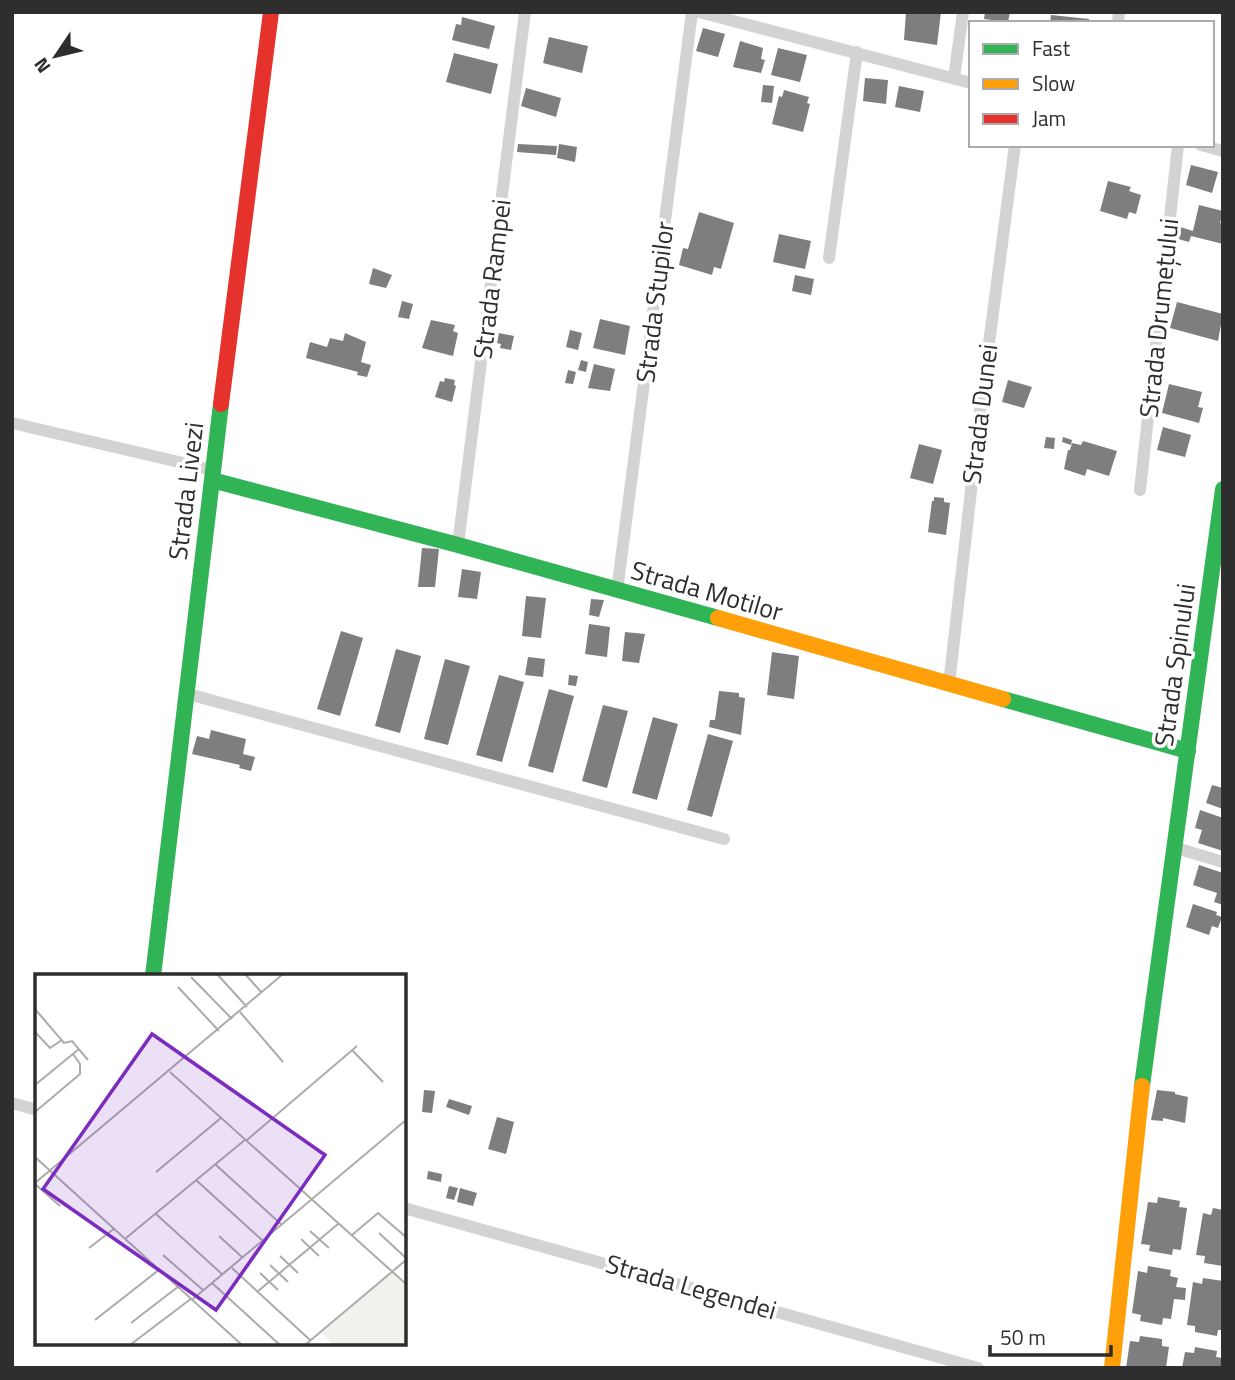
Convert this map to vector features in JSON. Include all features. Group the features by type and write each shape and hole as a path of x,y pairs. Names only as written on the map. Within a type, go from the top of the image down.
{"street":[{"name":"Strada Livezi","path":"153,974 212,475 271,12"},
{"name":"Strada Rampei","path":"458,545 525,12"},
{"name":"Strada Stupilor","path":"617,591 692,12"},
{"path":"699,12 969,82"},
{"path":"954,78 963,12"},
{"path":"829,258 857,52"},
{"name":"Strada Dunei","path":"949,684 980,412 1015,147"},
{"name":"Strada Drumețului","path":"1140,490 1178,147"},
{"name":"Strada Motilor","path":"12,423 212,475 1188,751"},
{"name":"Strada Spinului","path":"1112,1368 1138,1124 1223,489"},
{"path":"188,694 724,839"},
{"path":"1176,848 1223,862"},
{"path":"12,1103 35,1109"},
{"name":"Strada Legendei","path":"406,1209 978,1368"}],"building":[{"path":"906,12 941,12 937,45 904,40"},
{"path":"985,12 1010,12 1008,21 984,19"},
{"path":"1051,15 1089,19 1089,21 1050,21"},
{"path":"462,17 495,26 489,49 452,40 456,24 461,25"},
{"path":"703,28 725,34 718,57 696,51"},
{"path":"549,37 588,46 582,73 543,63"},
{"path":"740,41 763,48 761,59 765,60 761,73 733,67"},
{"path":"778,48 807,55 800,82 771,75"},
{"path":"454,53 498,64 491,94 446,82"},
{"path":"865,78 888,80 886,104 863,101"},
{"path":"763,85 774,86 772,103 761,102"},
{"path":"899,86 924,91 920,112 895,107"},
{"path":"526,88 561,98 556,117 521,106"},
{"path":"784,90 809,97 807,103 810,104 803,132 772,124 779,96 782,97"},
{"path":"518,144 557,146 556,155 517,152"},
{"path":"559,144 577,147 575,162 557,158"},
{"path":"1191,165 1218,172 1212,193 1186,185"},
{"path":"1108,181 1131,187 1129,191 1141,195 1136,214 1129,212 1127,219 1100,211"},
{"path":"1199,205 1223,211 1220,223 1223,224 1223,244 1191,236 1189,242 1171,237 1174,225 1193,231"},
{"path":"699,212 734,223 721,269 714,267 712,275 679,265 683,248 688,249"},
{"path":"779,234 811,241 805,269 773,262"},
{"path":"373,268 392,275 386,288 369,284"},
{"path":"795,275 814,279 811,295 792,291"},
{"path":"402,301 413,304 409,319 398,317"},
{"path":"1177,302 1223,314 1218,341 1170,328"},
{"path":"600,319 630,326 625,355 593,348"},
{"path":"431,320 455,325 453,331 458,333 453,356 422,348"},
{"path":"570,330 582,333 578,350 566,347"},
{"path":"345,333 366,342 361,362 371,365 367,377 306,358 310,342 327,347 330,338 343,341"},
{"path":"499,333 514,336 511,350 500,348 501,344 497,343"},
{"path":"581,360 588,362 586,372 578,370"},
{"path":"594,364 615,369 610,391 588,388"},
{"path":"568,370 576,372 573,384 565,383"},
{"path":"445,378 455,380 452,402 435,397 440,381 444,382"},
{"path":"1008,380 1032,387 1024,408 1002,402"},
{"path":"1169,384 1202,392 1198,407 1203,408 1199,423 1162,413"},
{"path":"1163,427 1191,435 1185,457 1157,450"},
{"path":"1046,437 1055,438 1054,449 1044,448"},
{"path":"1063,437 1072,440 1071,445 1062,442"},
{"path":"1083,441 1117,451 1109,476 1087,469 1085,476 1064,469 1072,443 1081,445"},
{"path":"919,444 942,450 933,484 910,478"},
{"path":"934,497 944,498 944,502 950,503 946,535 928,532"},
{"path":"422,548 439,549 435,587 418,587"},
{"path":"462,569 481,572 477,599 458,597"},
{"path":"526,596 546,598 541,638 522,636"},
{"path":"591,599 604,600 599,617 589,615"},
{"path":"589,624 610,627 607,657 585,654"},
{"path":"341,631 363,638 340,716 317,709"},
{"path":"625,632 645,634 639,663 622,661"},
{"path":"396,649 421,656 400,733 375,726"},
{"path":"772,652 799,656 794,699 767,695"},
{"path":"528,657 545,659 543,677 525,675"},
{"path":"445,659 470,666 448,745 424,739"},
{"path":"499,675 524,682 502,762 476,755"},
{"path":"569,675 578,676 576,686 568,685"},
{"path":"549,689 574,696 553,773 528,766"},
{"path":"719,691 739,693 739,697 745,698 741,735 709,727 710,720 715,720"},
{"path":"603,705 628,711 607,788 582,781"},
{"path":"653,717 678,724 657,800 632,793"},
{"path":"211,730 246,739 243,754 255,757 251,771 239,768 240,765 192,754 197,736 209,739"},
{"path":"708,734 733,741 712,817 687,810"},
{"path":"1212,785 1223,788 1223,809 1206,803"},
{"path":"1200,810 1223,818 1223,851 1198,843 1202,830 1195,828"},
{"path":"1199,865 1223,873 1223,905 1214,902 1217,893 1193,885"},
{"path":"1193,904 1217,912 1216,915 1222,917 1218,928 1212,926 1209,935 1186,927"},
{"path":"424,1090 435,1091 432,1113 422,1112"},
{"path":"1157,1090 1188,1097 1185,1123 1163,1118 1163,1121 1151,1120"},
{"path":"449,1099 472,1106 469,1115 446,1107"},
{"path":"497,1117 514,1122 506,1154 488,1149"},
{"path":"428,1171 442,1174 441,1182 427,1179"},
{"path":"449,1186 458,1188 454,1200 446,1198"},
{"path":"460,1188 477,1193 473,1206 457,1202"},
{"path":"1158,1197 1180,1201 1179,1207 1187,1208 1181,1250 1173,1249 1172,1255 1149,1251 1150,1245 1141,1244 1148,1202 1157,1203"},
{"path":"1213,1208 1223,1210 1223,1266 1204,1263 1205,1256 1196,1255 1203,1213 1211,1215"},
{"path":"1148,1266 1171,1270 1170,1276 1178,1278 1176,1287 1186,1288 1185,1300 1174,1299 1171,1319 1163,1318 1162,1325 1140,1321 1141,1315 1132,1313 1138,1271 1147,1273"},
{"path":"1203,1278 1223,1281 1223,1330 1218,1330 1217,1336 1195,1332 1195,1326 1187,1325 1193,1282 1202,1284"},
{"path":"1140,1336 1162,1339 1162,1346 1169,1347 1166,1368 1126,1368 1130,1341 1139,1342"},
{"path":"1195,1347 1217,1351 1216,1357 1223,1358 1223,1368 1182,1368 1185,1352 1194,1353"}],"traffic: fast":[{"path":"153,974 221,404"},
{"path":"212,480 718,618"},
{"path":"1142,1086 1223,489"},
{"path":"1003,699 1188,751"}],"traffic: slow":[{"path":"718,618 1003,699"},
{"path":"1112,1368 1142,1086"}],"traffic: jam":[{"path":"221,404 271,12"}]}
